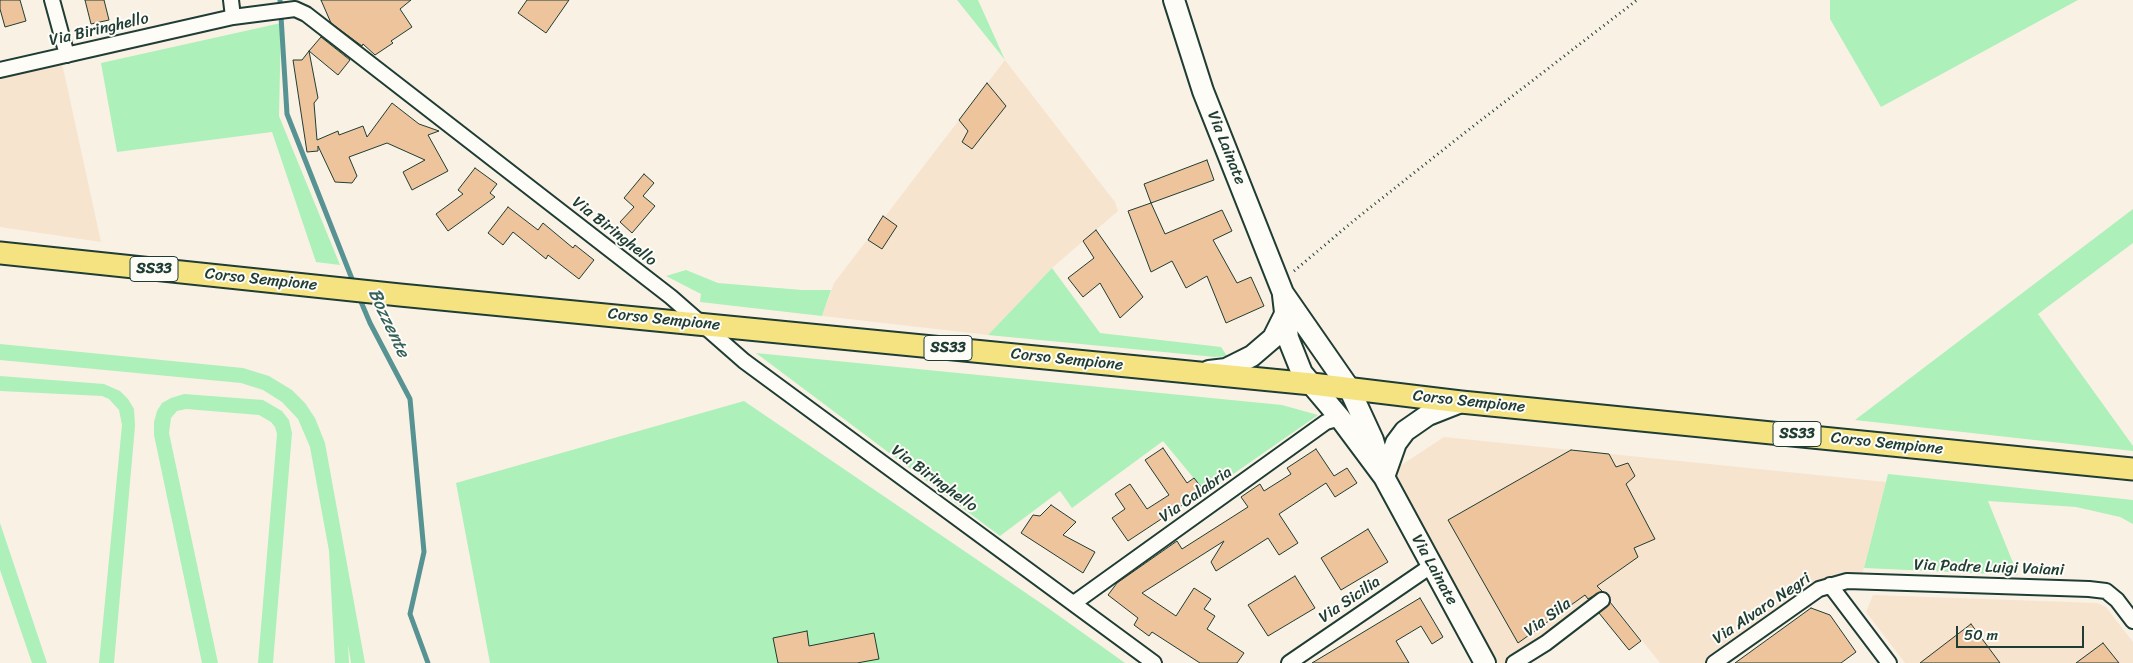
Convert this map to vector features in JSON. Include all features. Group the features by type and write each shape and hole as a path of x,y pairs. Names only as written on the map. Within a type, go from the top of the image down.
{"main road":[{"name":"Via Lainate","path":"1174,0 1203,91 1281,287 1349,388 1373,440 1384,477"},
{"name":"Corso Sempione","path":"0,253 699,324 1197,372 1461,402 2133,469"},
{"name":"Via Lainate","path":"1281,287 1288,338 1302,373 1340,418 1384,477 1485,663"},
{"path":"1197,372 1226,369 1252,356 1272,338 1285,314"},
{"path":"1384,477 1396,443 1404,431 1428,415 1461,402"}],"street":[{"path":"52,0 67,55"},
{"path":"231,0 233,17"},
{"name":"Via Biringhello","path":"0,70 233,17 295,9 314,20 671,297 699,324 744,361 1154,663"},
{"name":"Via Calabria","path":"1074,603 1326,422 1340,418"},
{"name":"Via Sicilia","path":"1289,663 1431,566"},
{"name":"Via Padre Luigi Vaiani","path":"1830,584 1847,581 2089,588 2106,591 2117,600 2133,621"},
{"path":"1830,584 1889,663"},
{"name":"Via Alvaro Negri","path":"1714,663 1819,589 1830,584"},
{"name":"Via Sila","path":"1514,663 1546,643 1602,600"}],"path":[{"path":"1281,287 1298,269 1363,213 1547,68 1637,0"}],"shaded area":[{"path":"1005,60 1115,202 1118,211 1052,268 988,335 822,316 834,283"},
{"path":"62,64 101,242 0,227 0,79"},
{"path":"1444,437 1886,482 1861,579 1848,578 1710,663 1660,663 1605,594 1543,640 1505,663 1491,663 1389,473"},
{"path":"1873,595 2097,603 2106,607 2133,642 2133,663 1905,663 1866,612"}],"green space":[{"path":"957,0 978,0 1005,60"},
{"path":"1830,0 2078,0 1881,107 1830,19"},
{"path":"281,23 279,116 340,265 316,262 272,132 117,152 101,63"},
{"path":"2133,209 2133,243 2038,314 2133,446 2133,451 1855,420"},
{"path":"1052,268 1100,333 1221,347 1227,356 1215,357 988,335"},
{"path":"686,270 718,283 802,290 831,290 822,316 700,302 701,294 666,276"},
{"path":"0,344 243,368 269,376 292,390 305,403 315,418 325,443 365,663 351,663 348,644 349,663 335,663 329,551 310,447 298,419 282,402 263,390 241,383 0,360"},
{"path":"756,353 1282,405 1318,415 1206,493 1163,441 1072,508 1060,491 1000,536"},
{"path":"0,376 104,384 120,391 134,409 135,426 114,663 99,663 122,425 119,410 109,399 102,396 0,391"},
{"path":"184,394 263,400 282,411 289,420 292,433 273,663 258,663 277,434 275,427 271,422 259,415 186,409 177,411 171,418 169,433 218,663 202,663 154,435 154,422 157,411 162,403"},
{"path":"744,401 1048,608 1125,663 490,663 456,483"},
{"path":"1888,474 2133,500 2133,524 2120,517 2076,507 1988,501 2018,575 1864,568"},
{"path":"0,523 47,663 32,663 0,570"}],"building":[{"path":"0,0 20,0 26,21 5,27 0,9"},
{"path":"85,0 104,0 109,20 91,24"},
{"path":"321,0 411,0 400,9 412,27 391,41 393,43 375,55 363,44 362,46 331,23"},
{"path":"527,0 569,0 546,33 518,13"},
{"path":"321,37 350,60 338,75 309,51"},
{"path":"309,51 318,98 314,103 317,140 338,131 339,135 363,126 367,137 392,103 419,124 439,131 428,135 448,171 412,190 403,172 425,160 387,143 349,157 357,176 352,183 335,182 318,146 318,151 307,152 293,60 302,60"},
{"path":"987,83 1006,106 972,149 962,142 968,131 959,120"},
{"path":"1207,160 1214,180 1151,203 1144,184"},
{"path":"475,168 497,184 490,193 495,197 448,231 436,214 463,194 458,190"},
{"path":"644,174 654,183 643,196 655,206 632,233 620,222 634,207 624,198"},
{"path":"1151,203 1165,234 1222,210 1232,231 1213,240 1237,283 1251,277 1264,306 1226,323 1207,276 1186,288 1172,261 1151,272 1128,211"},
{"path":"508,207 538,230 543,223 573,248 575,245 594,260 579,279 548,255 546,259 513,232 503,245 488,233"},
{"path":"883,216 897,226 882,249 868,240"},
{"path":"1096,230 1143,297 1120,318 1100,283 1083,297 1068,278 1094,258 1083,241"},
{"path":"1163,448 1187,483 1194,478 1206,493 1189,505 1187,502 1128,541 1112,518 1125,509 1115,494 1130,484 1147,509 1169,495 1145,460"},
{"path":"1316,449 1334,476 1347,468 1357,483 1335,497 1326,483 1279,514 1298,543 1279,555 1268,538 1216,571 1211,562 1224,541 1142,593 1176,616 1194,588 1211,599 1204,609 1215,616 1207,629 1244,653 1237,663 1200,663 1152,632 1149,636 1134,625 1138,618 1108,595 1117,583 1177,541 1182,549 1248,507 1241,497 1260,484 1264,491 1291,474 1287,468"},
{"path":"1571,450 1609,454 1616,467 1628,463 1635,476 1626,484 1655,539 1634,548 1638,557 1597,586 1602,591 1588,599 1585,595 1518,643 1448,520"},
{"path":"1051,505 1076,522 1063,535 1095,552 1083,573 1021,533 1033,515 1040,516"},
{"path":"1368,529 1388,562 1341,590 1321,558"},
{"path":"1295,576 1315,608 1268,636 1248,605"},
{"path":"1420,598 1443,637 1432,644 1421,626 1396,641 1409,663 1312,663"},
{"path":"1610,602 1641,641 1629,650 1599,613"},
{"path":"1811,608 1830,615 1856,652 1841,663 1735,663"},
{"path":"1971,624 2000,663 1920,663"},
{"path":"807,631 809,646 874,633 879,659 857,663 778,663 773,638"},
{"path":"2103,643 2119,663 2076,663"}],"waterway":[{"name":"Bozzente","path":"280,0 287,114 354,284"},
{"name":"Bozzente","path":"359,297 370,323 410,399 424,552 410,614 428,663"}]}
